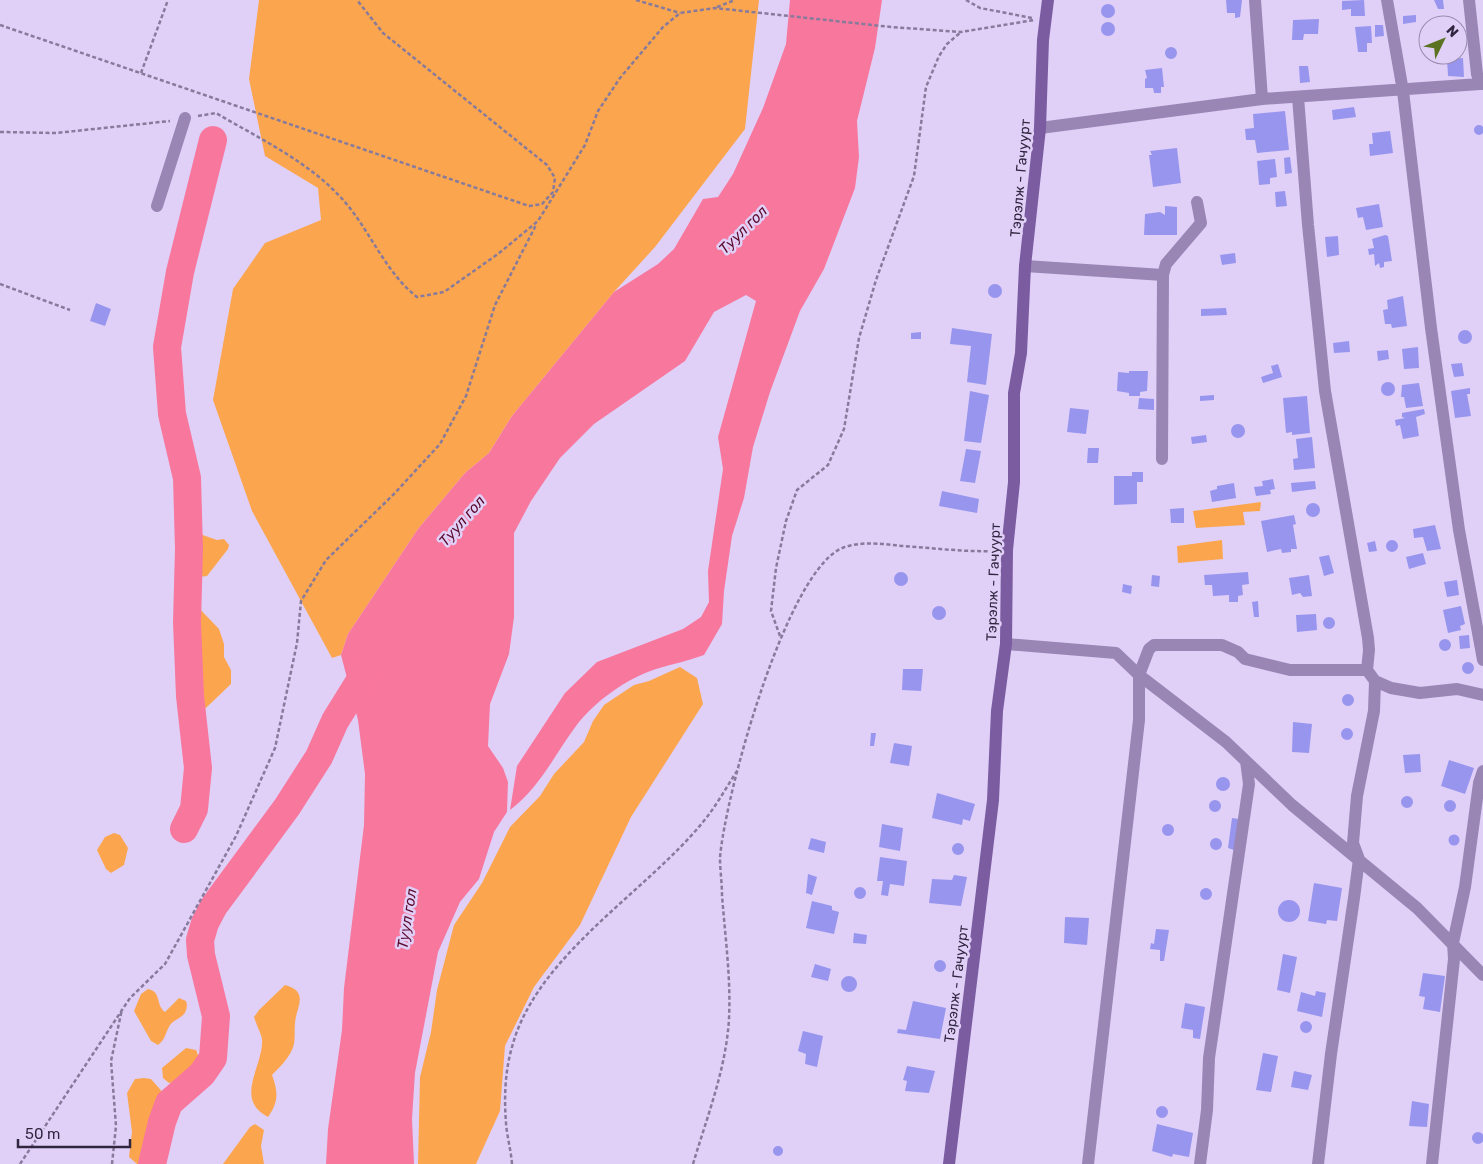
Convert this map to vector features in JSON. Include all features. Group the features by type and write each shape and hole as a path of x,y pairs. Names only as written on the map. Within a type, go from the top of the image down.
{"main road":[{"name":"Тэрэлж - Гачуурт","path":"949,1164 993,800 997,711 1006,644 1008,550 1014,482 1014,393 1021,352 1025,266 1040,128 1043,40 1048,0"}],"street":[{"path":"1255,0 1262,99"},
{"path":"1387,0 1403,90 1431,328 1457,511 1483,660"},
{"path":"1040,128 1262,99 1482,84 1477,74 1469,0"},
{"path":"1298,97 1325,390 1370,650 1367,670 1375,681 1391,688 1420,693 1456,689 1483,696"},
{"path":"157,206 184,118"},
{"path":"1162,459 1163,275 1166,264 1201,223 1197,202"},
{"path":"1025,266 1163,275"},
{"path":"1006,644 1116,653 1139,675 1226,742 1292,805 1417,908 1483,975"},
{"path":"1088,1164 1139,720 1139,675 1149,649 1154,645 1222,646 1238,652 1245,659 1290,670 1367,670"},
{"path":"1318,1164 1358,860 1353,843 1357,796 1374,711 1375,681"},
{"path":"1200,1164 1207,1110 1212,1042 1249,784 1246,761"},
{"path":"1432,1164 1454,959 1453,943 1465,887 1479,782 1483,771"}],"path":[{"path":"141,72 168,0"},
{"path":"0,25 529,206 542,204 553,192 555,178 547,165 383,33 357,0"},
{"path":"636,0 680,12 716,8 891,27 961,32 1035,19 980,8 966,0"},
{"path":"716,8 735,0"},
{"path":"20,1164 130,998 165,964 236,836 275,748 297,643 301,601 326,560 394,494 440,444 466,396 495,305 538,221 585,145 598,111 620,78 663,27 680,12"},
{"path":"780,637 772,611 776,568 786,521 798,490 828,465 844,429 859,338 876,280 914,176 926,87 938,56 947,44 961,32"},
{"path":"0,132 56,133 216,113 308,167 344,201 401,285 417,297 444,292 498,254 538,221"},
{"path":"0,284 70,310"},
{"path":"693,1164 725,1055 730,977 720,859 740,765 764,681 780,637 800,594 825,562 844,547 866,543 966,552 1008,550"},
{"path":"512,1164 506,1124 505,1088 512,1048 524,1016 545,983 574,948 704,822 740,765"},
{"path":"112,1164 116,1126 111,1061 123,1008"}],"shaded area":[{"path":"259,0 759,0 745,129 655,247 614,292 512,416 489,453 465,473 418,529 348,634 341,655 332,658 252,511 213,400 233,289 265,243 321,220 318,188 265,156 249,79"},
{"path":"1261,502 1260,511 1243,512 1245,525 1196,528 1193,511"},
{"path":"197,533 217,540 224,539 229,545 207,576 199,577 195,567 194,550"},
{"path":"1222,540 1223,559 1178,563 1177,546"},
{"path":"195,604 219,629 224,644 224,657 231,670 231,684 188,725 179,713 177,683 182,656 176,632 175,616 178,610"},
{"path":"680,667 697,678 703,704 631,817 580,925 534,987 505,1046 500,1111 476,1164 418,1164 420,1077 431,1032 437,990 454,925 482,883 510,827 540,796 554,774 584,742 593,721 604,705 634,685 649,681"},
{"path":"114,833 120,835 128,848 124,865 111,873 106,869 97,850 105,837"},
{"path":"285,985 297,992 300,1001 295,1023 293,1047 290,1054 272,1075 276,1101 268,1117 258,1110 251,1092 262,1039 254,1017"},
{"path":"148,989 157,995 160,1005 165,1012 179,998 186,1001 187,1005 185,1013 172,1022 161,1043 158,1045 151,1041 134,1011 141,994"},
{"path":"186,1048 196,1050 200,1060 181,1081 169,1083 163,1078 162,1068"},
{"path":"135,1079 151,1079 166,1096 155,1129 155,1141 148,1164 137,1164 129,1157 132,1132 127,1093"},
{"path":"255,1124 264,1130 261,1146 264,1164 223,1164 250,1127"}],"water":[{"name":"Туул гол","path":"790,0 882,0 875,48 857,121 859,157 855,188 824,269 800,311 770,392 753,447 744,498 732,536 724,591 722,624 704,655 645,673 612,692 592,708 576,726 546,771 530,791 510,810 517,766 565,693 597,662 683,629 701,617 709,602 708,571 723,469 718,437 756,301 746,295 714,312 685,361 594,424 560,458 531,501 514,533 514,617 509,654 490,704 488,746 503,768 508,782 507,812 494,832 479,879 460,902 438,952 415,1073 412,1119 414,1164 326,1164 328,1129 342,1030 344,988 364,825 365,774 358,720 341,655 348,634 418,529 465,473 489,453 512,416 614,292 658,264 674,249 703,199 718,197 733,174 763,108 786,44"}],"building":[{"path":"1226,0 1242,0 1240,17 1235,18 1235,13 1227,13"},
{"path":"1364,0 1365,16 1351,16 1351,9 1342,10 1342,1"},
{"path":"1434,0 1443,0 1444,9 1438,9"},
{"path":"1108,4 1113,6 1115,11 1113,16 1108,18 1103,16 1101,11 1103,6"},
{"path":"1416,15 1416,22 1403,24 1403,16"},
{"path":"1319,19 1318,34 1304,34 1303,40 1292,40 1293,20"},
{"path":"1108,22 1113,24 1115,29 1113,34 1108,36 1103,34 1101,29 1103,24"},
{"path":"1375,25 1383,25 1384,36 1375,37"},
{"path":"1371,26 1372,43 1367,43 1367,52 1358,52 1355,27"},
{"path":"1169,47 1173,47 1177,53 1173,59 1169,59 1165,55 1165,51"},
{"path":"1447,65 1463,65 1464,77 1448,76"},
{"path":"1299,66 1308,66 1310,82 1300,83"},
{"path":"1162,68 1164,87 1161,87 1161,93 1154,93 1153,88 1145,88 1145,79 1147,78 1145,70"},
{"path":"1354,107 1356,117 1333,120 1332,110"},
{"path":"1285,111 1289,150 1257,153 1255,140 1246,140 1245,129 1254,128 1253,114"},
{"path":"1477,125 1481,125 1484,130 1483,134 1477,135 1474,132 1474,128"},
{"path":"1390,131 1393,153 1370,156 1369,144 1373,144 1372,133"},
{"path":"1177,148 1181,183 1153,187 1149,155 1152,155 1150,151"},
{"path":"1290,157 1292,173 1285,174 1284,158"},
{"path":"1275,159 1277,177 1270,178 1270,184 1259,185 1257,161"},
{"path":"1285,191 1287,206 1276,207 1275,192"},
{"path":"1379,204 1383,227 1366,230 1363,217 1358,218 1356,208"},
{"path":"1165,206 1177,207 1177,235 1144,235 1145,214 1160,212 1165,215"},
{"path":"1385,235 1388,236 1392,261 1384,262 1384,267 1380,268 1379,263 1375,266 1374,254 1369,255 1368,249 1374,248 1372,239"},
{"path":"1338,236 1339,255 1327,257 1325,237"},
{"path":"1235,253 1236,263 1222,265 1220,255"},
{"path":"995,284 1000,286 1002,291 1000,296 995,298 990,296 988,291 990,286"},
{"path":"1403,296 1407,326 1392,328 1391,324 1385,324 1383,310 1388,309 1387,300"},
{"path":"96,303 111,309 105,326 90,321"},
{"path":"1226,308 1227,315 1201,316 1201,309"},
{"path":"952,328 992,334 986,385 967,382 971,346 950,344"},
{"path":"1465,330 1470,332 1472,337 1470,342 1465,344 1460,342 1458,337 1460,332"},
{"path":"921,332 921,339 911,339 911,333"},
{"path":"1349,341 1350,352 1334,353 1333,343"},
{"path":"1418,347 1419,368 1404,369 1402,349"},
{"path":"1388,350 1389,359 1378,361 1377,351"},
{"path":"1462,363 1464,376 1454,377 1451,364"},
{"path":"1278,364 1282,377 1263,383 1261,377 1273,373 1271,366"},
{"path":"1129,371 1148,371 1147,391 1140,392 1140,396 1129,396 1129,393 1117,391 1118,372 1129,373"},
{"path":"1388,382 1393,384 1395,389 1393,394 1388,396 1383,394 1381,389 1383,384"},
{"path":"1419,383 1423,406 1406,408 1404,397 1401,397 1402,385"},
{"path":"1470,388 1470,394 1467,394 1471,416 1455,418 1451,391"},
{"path":"970,391 989,395 981,443 964,441"},
{"path":"1214,395 1214,400 1200,401 1200,396"},
{"path":"1307,396 1310,433 1292,435 1292,432 1286,433 1283,398"},
{"path":"1139,398 1154,399 1154,410 1138,409"},
{"path":"1070,408 1089,410 1086,434 1067,432"},
{"path":"1424,409 1425,414 1416,417 1419,436 1403,439 1400,425 1396,426 1395,420 1405,418 1402,417 1402,413"},
{"path":"1238,424 1243,426 1245,431 1243,436 1238,438 1233,436 1231,431 1233,426"},
{"path":"1206,435 1207,442 1192,444 1191,437"},
{"path":"1312,437 1315,468 1294,470 1293,459 1298,458 1296,439"},
{"path":"1088,448 1099,448 1098,463 1087,463"},
{"path":"966,449 981,451 975,483 960,481"},
{"path":"1132,472 1143,472 1143,482 1137,482 1137,504 1114,505 1114,476 1132,476"},
{"path":"1273,479 1275,489 1270,490 1271,494 1256,496 1254,487 1263,486 1262,481"},
{"path":"1315,481 1316,489 1292,492 1291,483"},
{"path":"1234,483 1236,498 1212,502 1210,491 1217,489 1217,486"},
{"path":"942,491 979,499 977,513 939,506"},
{"path":"1310,503 1316,503 1320,510 1316,517 1310,517 1306,513 1306,507"},
{"path":"1184,508 1184,523 1171,523 1170,509"},
{"path":"1294,515 1296,524 1293,525 1297,549 1291,549 1291,552 1282,553 1281,549 1267,552 1261,521"},
{"path":"1435,525 1441,549 1427,551 1423,537 1414,538 1413,529"},
{"path":"1394,540 1397,541 1397,551 1390,552 1387,551 1386,544 1387,541"},
{"path":"1375,541 1377,551 1369,552 1367,543"},
{"path":"1423,553 1426,564 1409,569 1406,557"},
{"path":"1329,555 1334,573 1324,576 1319,557"},
{"path":"901,572 906,574 908,579 906,584 901,586 896,584 894,579 896,574"},
{"path":"1248,572 1249,584 1242,585 1243,595 1238,596 1238,602 1229,602 1229,595 1213,596 1212,585 1205,585 1204,575"},
{"path":"1152,575 1160,576 1159,587 1151,586"},
{"path":"1309,575 1312,596 1303,597 1300,593 1292,595 1289,578"},
{"path":"1457,580 1459,595 1447,597 1444,582"},
{"path":"1123,584 1132,586 1131,594 1122,592"},
{"path":"1258,601 1259,617 1254,617 1252,602"},
{"path":"939,606 944,608 946,613 944,618 939,620 934,618 932,613 934,608"},
{"path":"1461,606 1465,624 1460,626 1461,630 1448,633 1443,610"},
{"path":"1316,614 1317,630 1297,632 1296,615"},
{"path":"1327,617 1331,617 1335,623 1331,629 1327,629 1323,625 1323,621"},
{"path":"1469,635 1470,648 1460,649 1459,636"},
{"path":"1443,639 1447,639 1451,645 1447,651 1443,651 1439,647 1439,643"},
{"path":"1466,662 1470,662 1474,668 1470,674 1466,674 1462,670 1462,666"},
{"path":"903,669 923,669 921,691 902,690"},
{"path":"1346,694 1350,694 1354,700 1350,706 1346,706 1342,702 1342,698"},
{"path":"1293,722 1312,724 1309,753 1292,752"},
{"path":"1345,728 1349,728 1353,734 1349,740 1345,740 1341,736 1341,732"},
{"path":"871,733 876,733 874,746 870,746"},
{"path":"894,743 912,746 909,766 890,763"},
{"path":"1420,754 1421,772 1405,773 1403,755"},
{"path":"1449,760 1474,768 1465,794 1441,786"},
{"path":"1220,777 1226,777 1230,784 1226,791 1220,791 1216,787 1216,781"},
{"path":"937,793 975,804 970,821 963,819 962,825 932,818"},
{"path":"1405,796 1409,796 1413,802 1409,808 1405,808 1401,804 1401,800"},
{"path":"1213,800 1217,800 1221,806 1217,812 1213,812 1209,808 1209,804"},
{"path":"1448,800 1452,800 1456,806 1452,812 1448,812 1444,808 1444,804"},
{"path":"1232,818 1239,819 1234,850 1228,848"},
{"path":"882,824 903,828 900,851 879,847"},
{"path":"1166,824 1170,824 1174,830 1170,836 1166,836 1162,832 1162,828"},
{"path":"1452,835 1456,835 1459,840 1458,844 1452,845 1449,842 1449,838"},
{"path":"811,838 826,842 824,853 808,849"},
{"path":"1214,838 1218,838 1222,844 1218,850 1214,850 1210,846 1210,842"},
{"path":"956,843 960,843 964,849 960,855 956,855 952,851 952,847"},
{"path":"880,857 907,861 904,886 890,884 888,896 881,895 883,881 877,881"},
{"path":"808,874 817,877 812,895 806,893"},
{"path":"954,875 967,877 961,906 929,903 932,879 952,880"},
{"path":"1314,883 1342,888 1337,921 1327,920 1326,924 1308,921"},
{"path":"858,887 862,887 866,893 862,899 858,899 854,895 854,891"},
{"path":"1204,888 1208,888 1212,894 1208,900 1204,900 1200,896 1200,892"},
{"path":"1289,900 1297,903 1300,911 1297,919 1289,922 1281,919 1278,911 1281,903"},
{"path":"812,901 832,906 832,910 839,912 834,934 806,928"},
{"path":"1065,917 1089,918 1087,945 1064,943"},
{"path":"1156,929 1169,930 1164,961 1160,961 1160,950 1150,949 1151,943 1154,944"},
{"path":"854,933 867,935 866,944 853,943"},
{"path":"1283,954 1297,957 1290,993 1277,990"},
{"path":"938,960 942,960 946,966 942,972 938,972 934,968 934,964"},
{"path":"815,964 831,969 828,981 811,977"},
{"path":"1423,973 1445,976 1440,1012 1423,1009 1425,997 1419,996"},
{"path":"849,976 855,978 857,984 855,990 849,992 843,990 841,984 843,978"},
{"path":"1316,991 1326,993 1322,1017 1297,1011 1301,992 1315,996"},
{"path":"913,1001 946,1008 940,1039 897,1033 898,1029 906,1030"},
{"path":"1185,1003 1205,1007 1200,1039 1193,1038 1193,1030 1181,1028"},
{"path":"1304,1021 1308,1021 1312,1027 1308,1033 1304,1033 1300,1029 1300,1025"},
{"path":"803,1031 823,1036 817,1067 805,1064 806,1054 798,1051"},
{"path":"1263,1053 1278,1056 1271,1092 1256,1090"},
{"path":"907,1066 935,1071 929,1093 905,1091 907,1081 903,1080"},
{"path":"1294,1071 1312,1075 1308,1090 1291,1087"},
{"path":"1412,1101 1429,1104 1427,1127 1409,1126"},
{"path":"1160,1106 1164,1106 1168,1112 1164,1118 1160,1118 1156,1114 1156,1110"},
{"path":"1157,1124 1193,1133 1189,1157 1173,1154 1172,1157 1152,1151"},
{"path":"1478,1132 1484,1138 1478,1144 1472,1138"},
{"path":"776,1146 780,1146 783,1151 782,1155 776,1156 773,1153 773,1149"}],"waterway":[{"path":"184,829 194,809 198,768 190,696 187,622 189,549 187,478 172,414 167,347 180,272 213,140"},
{"path":"152,1164 162,1122 169,1103 202,1074 213,1058 216,1016 201,955 200,940 205,923 214,906 287,807 319,757 335,721 371,663"}]}
